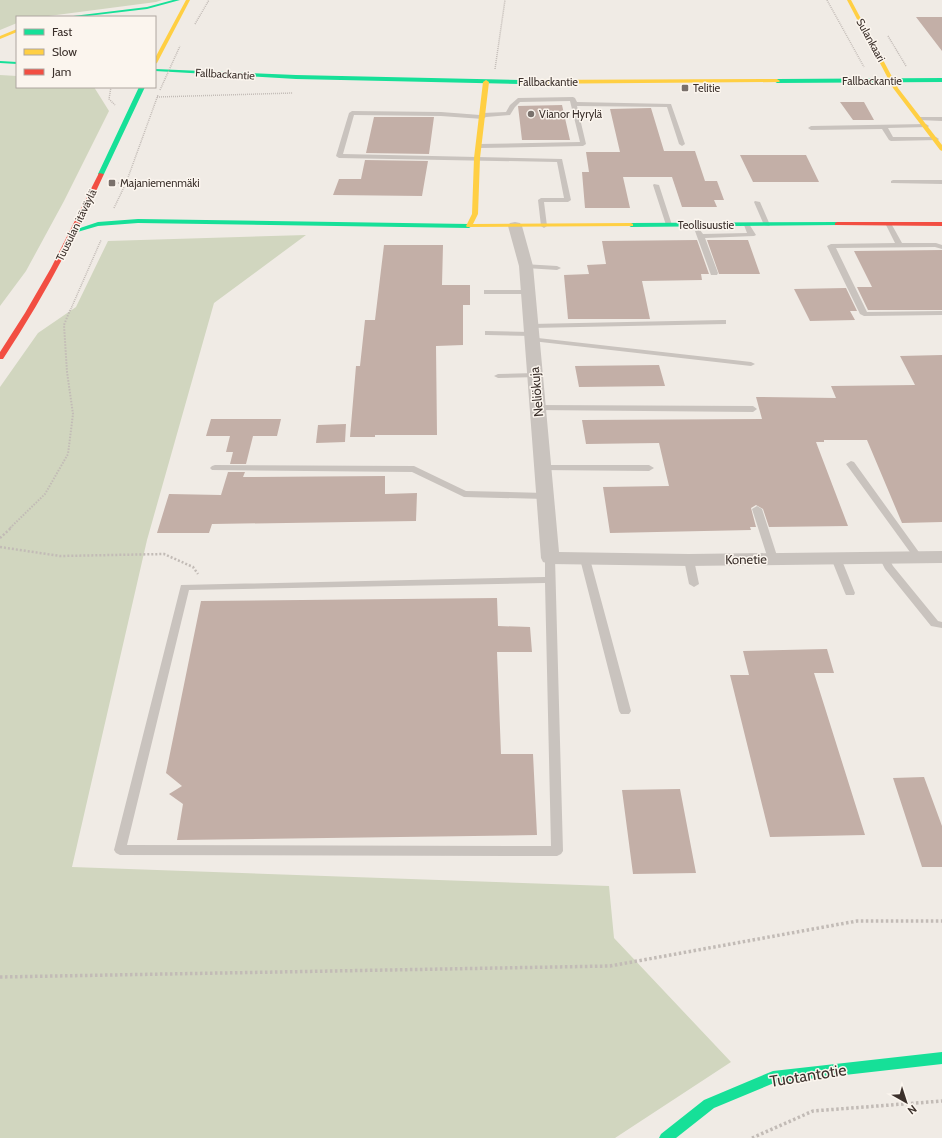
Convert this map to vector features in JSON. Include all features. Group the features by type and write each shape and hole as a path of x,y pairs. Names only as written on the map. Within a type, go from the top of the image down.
{"street":[{"path":"77,16 159,6 178,0"},
{"path":"156,61 188,0"},
{"name":"Sulankaari","path":"849,0 893,81"},
{"path":"116,12 164,16 176,23"},
{"path":"0,38 16,30"},
{"path":"0,62 16,63"},
{"name":"Fallbackantie","path":"156,70 304,77 486,82 942,80"},
{"path":"893,81 896,88 936,139 942,149"},
{"path":"469,226 475,214 477,158 486,82"},
{"name":"Tuusulan itäväylä","path":"0,357 37,303 74,231 92,209 142,88"},
{"path":"92,209 123,219 243,219 278,222"},
{"path":"74,231 94,225 121,223 278,222"},
{"path":"110,232 153,227 278,222"},
{"name":"Teollisuustie","path":"278,222 469,226 942,224"},
{"name":"Neliökuja","path":"515,226 526,266 550,558"},
{"path":"66,247 80,241"},
{"name":"Konetie","path":"550,558 689,560 942,557"},
{"name":"Tuotantotie","path":"666,1138 709,1104 773,1077 942,1058"}],"lane":[{"path":"479,146 583,144 573,99 518,100 512,106 508,114 483,116 352,113 339,156 560,160 568,200 541,200 544,226"},
{"path":"574,104 670,105 682,144"},
{"path":"811,128 884,127 942,119"},
{"path":"884,127 891,139 936,139"},
{"path":"893,182 942,182"},
{"path":"656,185 669,225"},
{"path":"757,202 767,225"},
{"path":"889,224 900,245"},
{"path":"693,225 701,236 714,273"},
{"path":"701,236 752,236 747,225"},
{"path":"942,247 936,245 832,246 864,314 942,314"},
{"path":"526,266 557,268"},
{"path":"488,292 528,292"},
{"path":"488,333 531,333 723,322"},
{"path":"531,333 751,364"},
{"path":"498,376 535,375"},
{"path":"538,408 753,410"},
{"path":"851,464 918,557"},
{"path":"215,468 414,469 464,494 545,496"},
{"path":"542,468 649,468"},
{"path":"757,509 773,559"},
{"path":"550,558 557,851 120,850 185,587 550,580"},
{"path":"836,558 850,593"},
{"path":"884,558 889,567 935,624 942,625"},
{"path":"585,559 625,711"},
{"path":"689,560 694,584"}],"path":[{"path":"494,72 505,0"},
{"path":"887,33 906,66"},
{"path":"113,211 126,183 157,97 180,46"},
{"path":"111,88 109,99 117,107"},
{"path":"157,97 295,93"},
{"path":"112,183 126,183"},
{"path":"0,538 44,494 68,454 73,414 67,372 64,325 101,240"},
{"path":"0,547 60,556 164,554 193,567 205,586"},
{"path":"0,977 610,966 857,921 942,921"},
{"path":"752,1138 813,1111 942,1101"}],"green space":[{"path":"0,0 162,0 49,16 16,16 16,23 0,30"},
{"path":"0,75 16,76 16,88 95,88 109,111 64,201 26,271 0,306"},
{"path":"306,235 214,303 147,540 72,867 609,886 614,938 731,1062 615,1138 0,1138 0,387 38,333 76,307 108,241"}],"building":[{"path":"916,17 942,17 942,51"},
{"path":"840,102 864,102 874,120 853,120"},
{"path":"562,105 570,140 522,140 518,106"},
{"path":"651,108 664,151 695,151 705,181 717,181 724,200 714,200 717,207 682,207 672,177 623,177 630,208 585,208 582,172 589,172 586,152 620,152 610,109"},
{"path":"374,117 434,117 429,154 366,153"},
{"path":"740,155 806,155 819,182 753,182"},
{"path":"365,160 428,161 422,196 333,195 339,179 361,179"},
{"path":"697,240 709,274 701,274 702,280 642,281 650,319 568,319 564,275 589,274 587,265 606,264 602,241"},
{"path":"707,240 748,240 760,274 719,274"},
{"path":"384,245 443,245 442,285 470,285 470,305 463,305 463,345 436,346 437,435 375,435 375,437 350,437 356,366 360,366 365,320 375,320"},
{"path":"942,250 942,310 868,310 857,287 872,287 854,251"},
{"path":"846,288 857,311 850,311 855,320 810,321 794,289"},
{"path":"942,355 942,522 902,523 867,440 824,440 824,442 816,442 848,526 769,527 763,509 756,505 751,508 756,527 750,527 751,530 610,533 603,487 669,486 659,443 586,444 582,420 762,419 756,397 836,398 831,386 915,385 900,356"},
{"path":"659,365 665,386 579,387 575,366"},
{"path":"211,419 281,419 277,436 253,436 246,464 230,464 233,452 226,452 230,436 206,436"},
{"path":"346,424 345,442 316,443 318,425"},
{"path":"228,472 245,472 243,477 385,476 385,494 417,493 416,521 212,524 209,533 157,533 169,494 221,495"},
{"path":"497,598 498,626 530,627 532,652 497,652 501,754 533,754 537,835 177,840 183,804 169,794 182,786 166,773 201,601"},
{"path":"827,649 834,673 814,673 865,835 770,837 730,675 749,675 743,651"},
{"path":"924,777 942,826 942,867 922,867 893,778"},
{"path":"680,789 696,873 633,874 622,790"}],"traffic: fast":[{"path":"76,16 147,8 178,0"},
{"path":"0,62 16,63"},
{"path":"156,70 296,77 520,82"},
{"path":"777,81 942,80"},
{"path":"101,174 142,88"},
{"path":"74,231 98,224 138,221 469,226"},
{"path":"631,225 837,224"},
{"path":"666,1138 709,1104 773,1077 942,1058"}],"traffic: slow":[{"path":"156,61 188,0"},
{"path":"849,0 896,88 942,149"},
{"path":"0,38 16,30"},
{"path":"520,82 777,81"},
{"path":"486,82 477,158 475,214 469,226 631,225"}],"traffic: jam":[{"path":"0,357 29,313 55,268 101,174"},
{"path":"837,224 942,224"}],"place":[{"name":"Telitie","path":"685,88"},
{"name":"Vianor Hyrylä","path":"531,114"},
{"name":"Majaniemenmäki","path":"112,183"}]}
